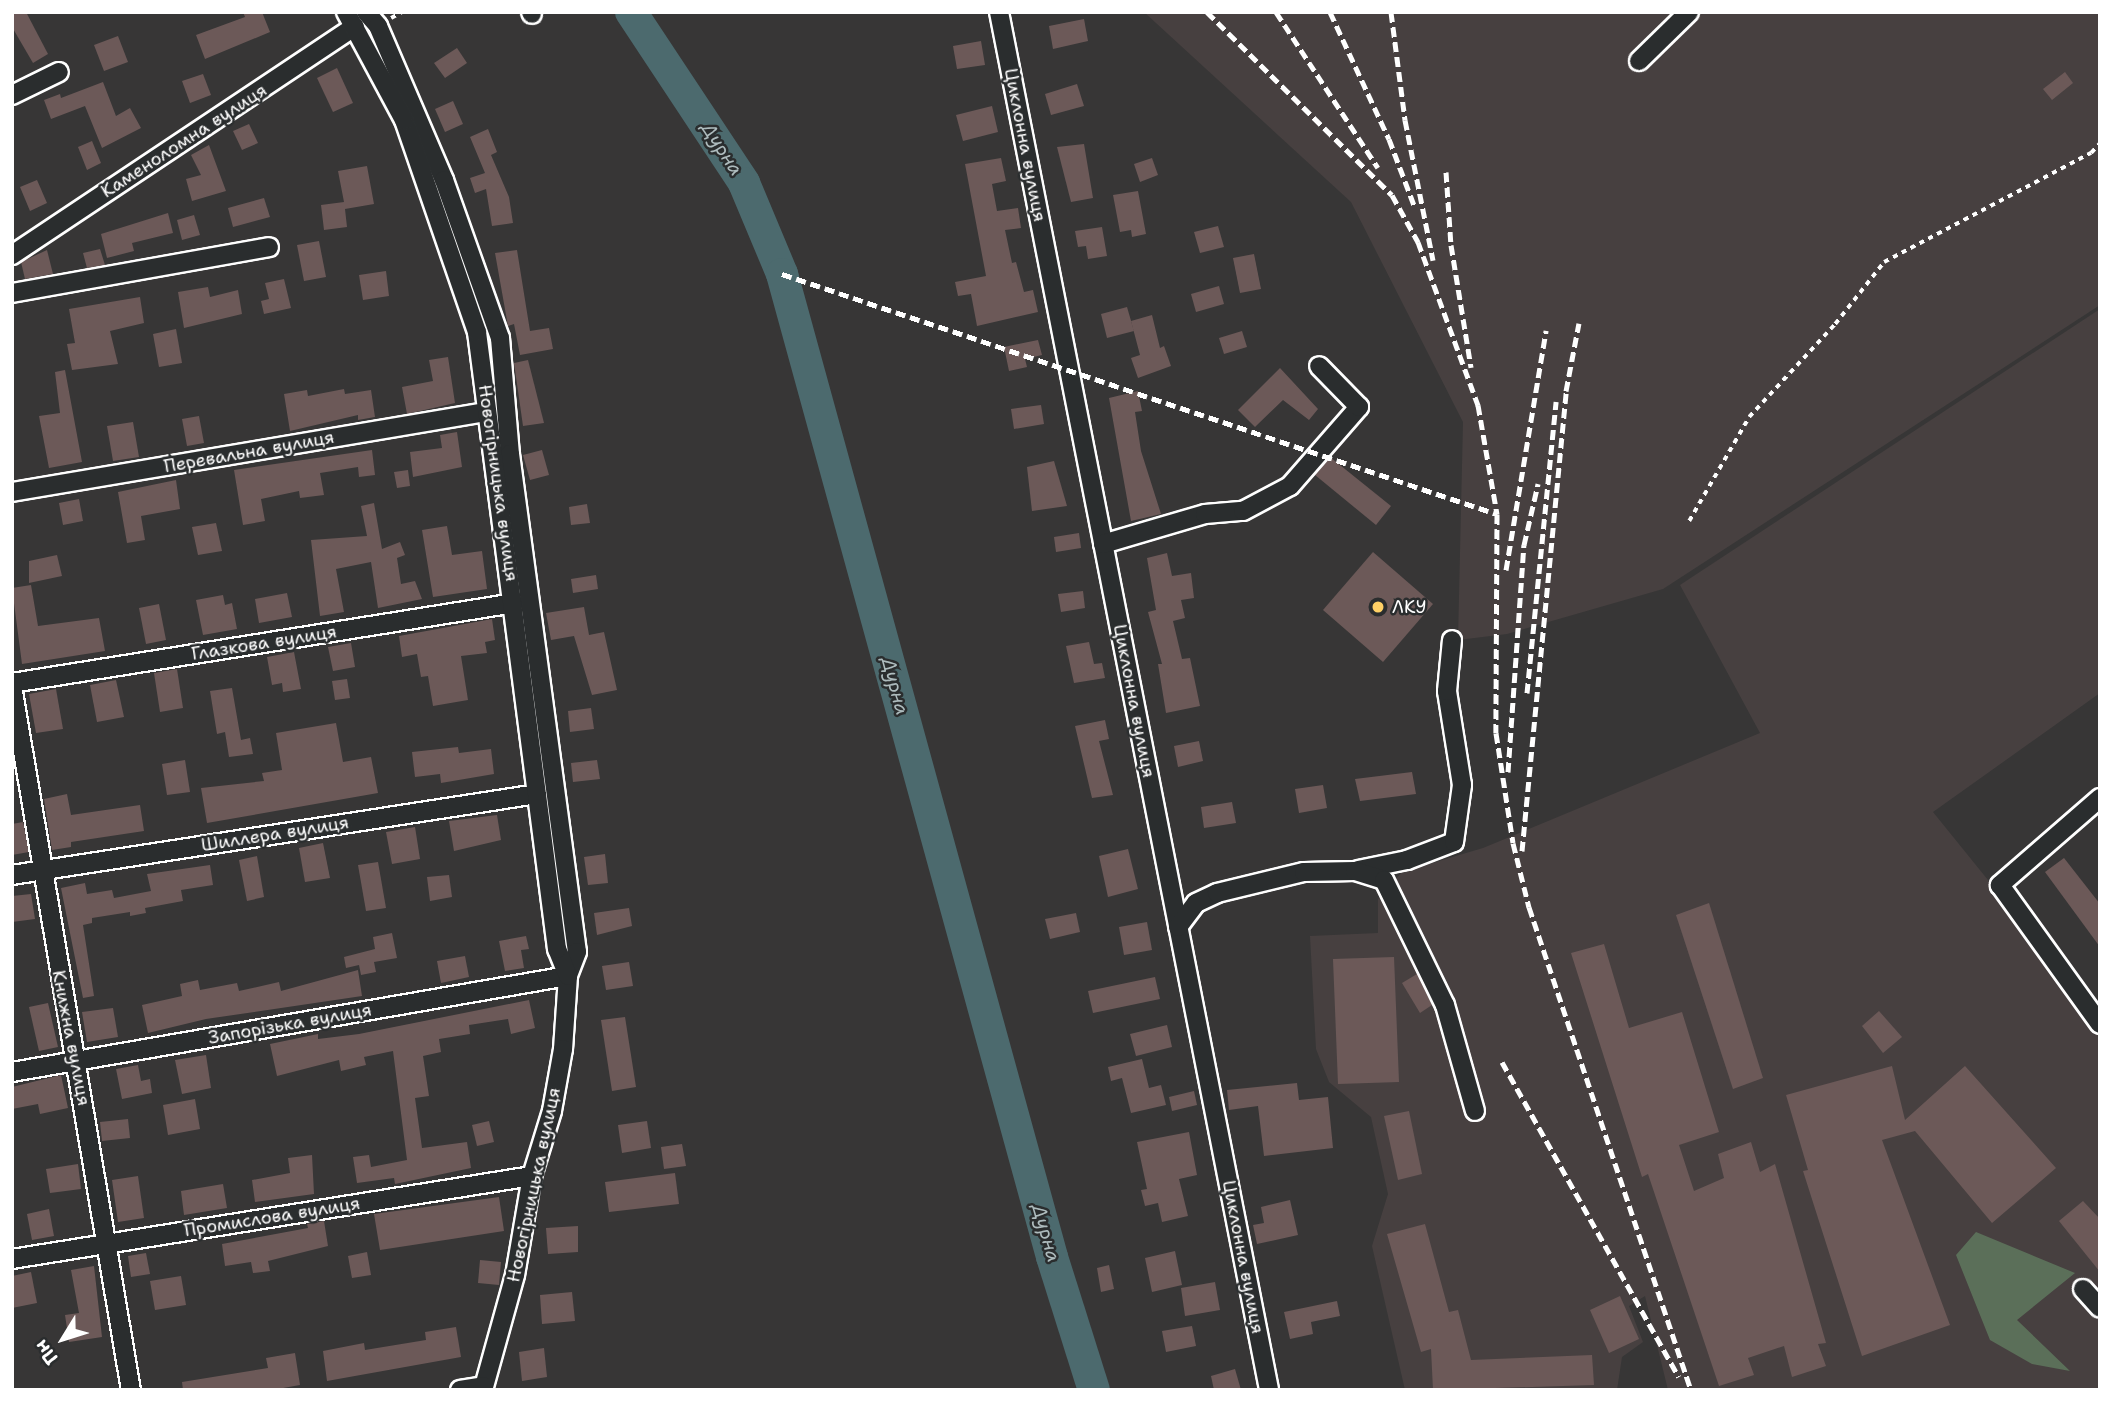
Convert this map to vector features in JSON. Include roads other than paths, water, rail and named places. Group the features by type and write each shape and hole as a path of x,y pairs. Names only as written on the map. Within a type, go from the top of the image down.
{"street":[{"name":"Циклонна вулиця","path":"999,12 1269,1390"},
{"path":"1639,61 1689,12"},
{"name":"Каменоломна вулиця","path":"12,255 356,17"},
{"name":"Новогірницька вулиця","path":"356,17 404,120 477,332 485,412 515,603 557,949 568,976"},
{"name":"Новогірницька вулиця","path":"356,17 378,26 444,180 500,338 510,454 577,952 568,976 563,1049 552,1111 532,1176 515,1275 484,1388"},
{"path":"12,95 59,72"},
{"path":"12,293 269,247"},
{"path":"1103,544 1205,514 1243,511 1290,486 1359,407 1319,366"},
{"name":"Перевальна вулиця","path":"12,492 485,412"},
{"name":"Глазкова вулиця","path":"12,684 515,603"},
{"path":"1178,927 1196,903 1217,892 1304,872 1355,871 1407,860 1454,842 1462,785 1447,691 1451,640"},
{"name":"Книжна вулиця","path":"12,684 131,1390"},
{"name":"Шиллера вулиця","path":"12,875 537,794"},
{"path":"2100,798 2000,885 2100,1024"},
{"path":"1355,871 1384,880 1405,917 1445,1005 1475,1111"},
{"name":"Запорізька вулиця","path":"12,1072 568,976"},
{"name":"Промислова вулиця","path":"12,1259 532,1176"},
{"path":"2083,1289 2100,1308"},
{"path":"460,1390 484,1388"}],"waterway":[{"name":"Дурна","path":"631,12 744,183 782,274 1052,1257 1094,1390"}],"railway":[{"path":"1207,12 1392,195 1418,242 1478,405 1497,514 1496,733 1513,843 1529,907 1691,1390"},
{"path":"1276,12 1378,168"},
{"path":"1330,12 1389,139 1414,205"},
{"path":"1391,12 1405,120 1433,260"},
{"path":"1446,172 1451,245 1471,367"},
{"path":"782,274 1497,514"},
{"path":"1522,851 1566,391 1579,323"},
{"path":"1506,570 1546,330"},
{"path":"1527,693 1556,401"},
{"path":"1508,772 1524,545 1538,484"},
{"path":"1502,1062 1679,1377"}],"place":[{"name":"ЛКУ","path":"1378,607"}]}
